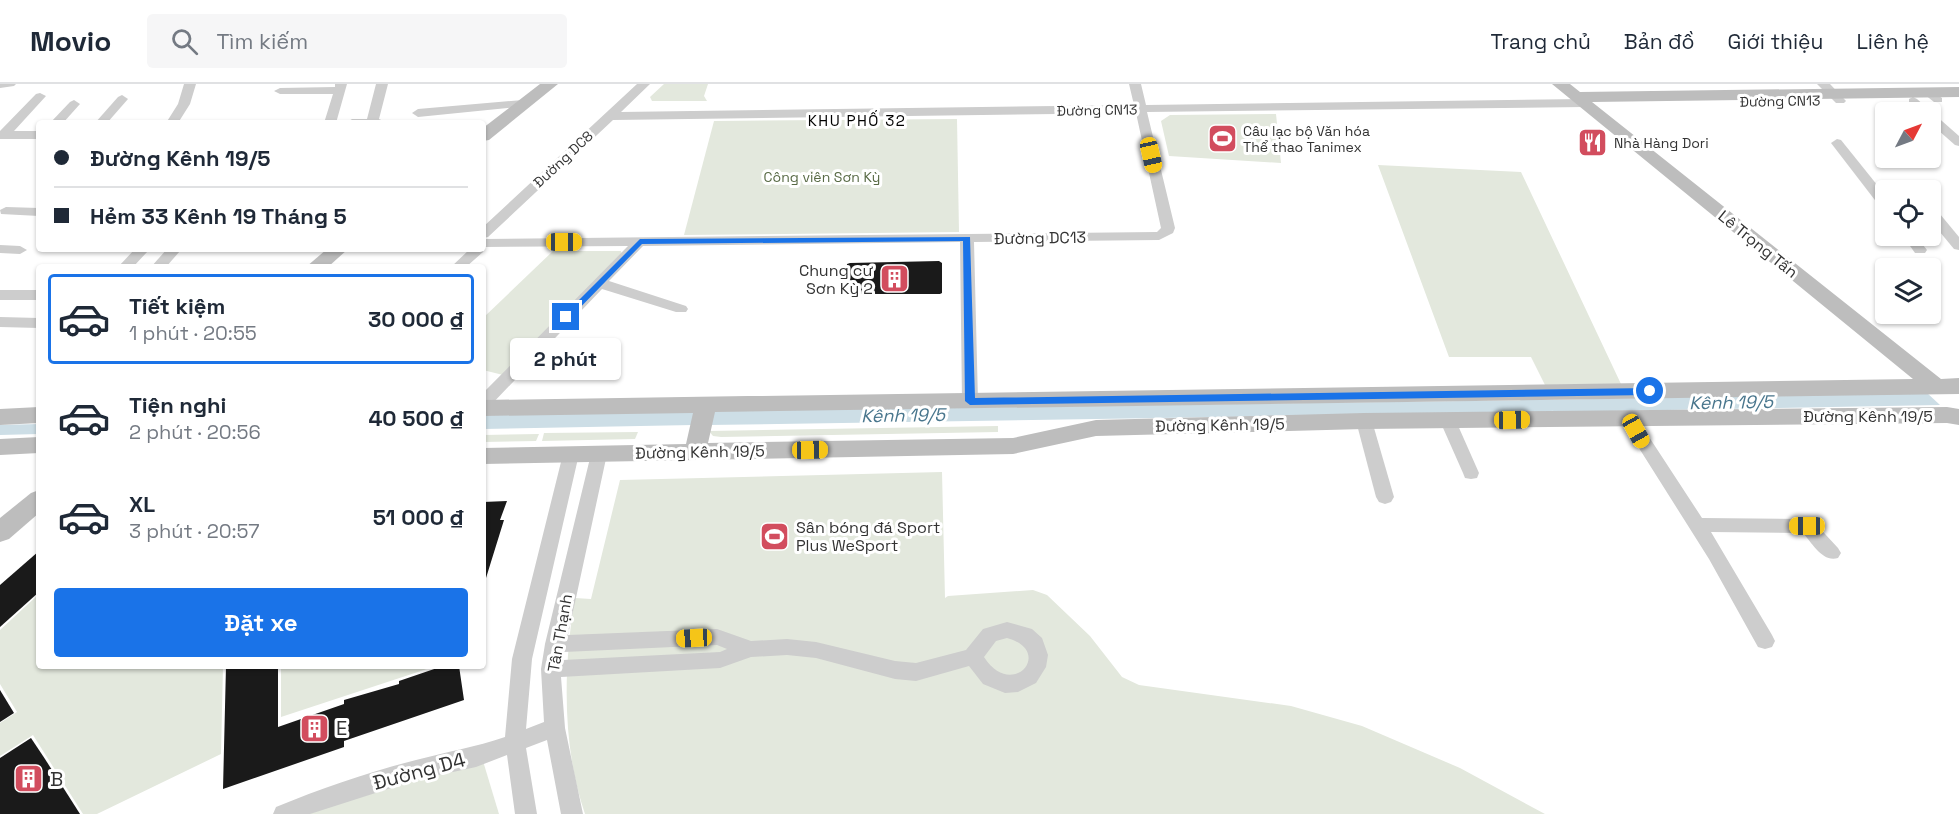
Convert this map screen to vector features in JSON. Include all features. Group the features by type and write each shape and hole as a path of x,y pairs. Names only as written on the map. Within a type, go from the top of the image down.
{"street":[{"path":"0,85 10,84"},
{"path":"174,120 184,104 190,84"},
{"path":"377,120 382,84"},
{"path":"486,134 550,84"},
{"name":"Đường DC8","path":"486,239 644,84"},
{"path":"1135,84 1140,106"},
{"name":"Lê Trọng Tấn","path":"1560,84 1587,97 1959,386"},
{"path":"279,91 340,87 331,120"},
{"name":"Đường CN13","path":"1832,93 1913,101 1959,92"},
{"name":"Đường CN13","path":"614,112 1401,103 1587,97 1789,98 1832,93 1933,96 1959,100"},
{"path":"2,135 40,96"},
{"name":"Lê Trọng Tấn","path":"1587,97 1936,386 1959,402"},
{"path":"104,120 122,99"},
{"path":"59,120 74,104"},
{"path":"418,113 523,104"},
{"name":"Đường DC13","path":"486,243 1153,237 1164,234 1168,228 1140,106"},
{"path":"1941,126 1959,142"},
{"path":"2,135 36,135"},
{"path":"1837,143 1875,191"},
{"path":"6,211 36,212"},
{"path":"1941,230 1959,246"},
{"path":"967,238 970,401"},
{"path":"486,400 640,242"},
{"path":"1917,246 1920,250"},
{"path":"0,249 20,250"},
{"path":"128,264 140,252"},
{"path":"161,264 171,252"},
{"path":"320,264 335,252"},
{"name":"Đường DC8","path":"461,264 473,252"},
{"path":"599,283 681,309"},
{"path":"0,295 36,295"},
{"path":"0,322 36,323"},
{"name":"Đường Kênh 19/5","path":"486,408 703,414 970,401 1547,406 1959,386"},
{"name":"Đường Kênh 19/5","path":"486,456 1013,446 1096,428 1448,421 1547,406 1628,418 1959,417"},
{"path":"695,452 703,414"},
{"path":"0,417 36,415"},
{"path":"1628,418 1661,475 1698,525 1765,641"},
{"path":"1364,421 1385,497"},
{"path":"1448,421 1471,473"},
{"path":"0,447 36,445"},
{"name":"Tân Thạnh","path":"525,814 515,742 522,659 571,454"},
{"name":"Tân Thạnh","path":"572,814 555,728 551,669 599,454"},
{"path":"0,532 36,502"},
{"path":"1698,525 1807,526 1832,553"},
{"path":"555,644 717,637 751,649"},
{"path":"551,669 720,660 751,649 787,647 816,650 895,670 916,672 973,656"},
{"name":"Đường D4","path":"284,814 329,796 416,770 476,757 555,728"}],"green space":[{"path":"664,84 708,84 704,96 707,101 652,101 650,97"},
{"name":"Câu lạc bộ Văn hóa Thể thao Tanimex","path":"1276,114 1281,163 1169,156 1161,121 1170,115"},
{"name":"Công viên Sơn Kỳ","path":"957,119 959,232 684,235 714,121"},
{"path":"1378,165 1521,172 1621,384 1545,385 1531,357 1449,357"},
{"path":"553,251 621,251 622,255 503,375 486,371 486,315"},
{"path":"998,426 998,432 721,437 713,436 709,431"},
{"path":"638,432 635,439 542,441 544,433"},
{"path":"539,434 536,441 486,442 486,435"},
{"path":"942,472 945,598 1033,590 1047,595 1090,636 1122,677 1139,685 1291,706 1362,726 1460,768 1545,814 585,814 577,788 569,735 568,652 575,598 591,599 620,480"},
{"path":"36,597 36,669 223,669 221,754 97,814 83,814 33,735 0,756 0,723 17,712 0,684 0,630"},
{"path":"281,669 427,669 281,717"},
{"path":"483,761 499,814 305,814 385,787"}],"water":[{"path":"1926,392 1940,405 1554,412 1548,400"},
{"path":"1539,400 1545,412 708,425 711,411"},
{"path":"696,412 693,425 486,429 486,415"}],"building":[{"name":"Chung cư Sơn Kỳ 2","path":"939,261 942,263 942,293 940,294 845,294 847,264"},
{"path":"507,501 500,520 504,520 486,578 486,502"},
{"path":"36,554 36,595 0,627 0,585"},
{"name":"E","path":"226,669 278,669 278,727 344,704 344,700 399,684 399,681 434,669 459,669 464,700 344,741 344,747 223,789"},
{"path":"0,690 14,713 0,722"},
{"name":"B","path":"31,738 80,814 0,814 0,758"}],"waterway":[{"name":"Kênh 19/5","path":"1521,405 1569,405"},
{"name":"Kênh 19/5","path":"0,430 36,429"}],"place":[{"name":"Câu lạc bộ Văn hóa Thể thao Tanimex","path":"1222,139"},
{"name":"Nhà Hàng Dori","path":"1593,143"},
{"name":"Chung cư Sơn Kỳ 2","path":"894,279"},
{"name":"Sân bóng đá Sport Plus WeSport","path":"775,536"},
{"name":"E","path":"315,728"},
{"name":"B","path":"29,779"}],"district":[{"name":"KHU PHỐ 32","path":"857,120"}],"route":[{"path":"566,317 640,242 967,238 970,401 1650,391"}]}
